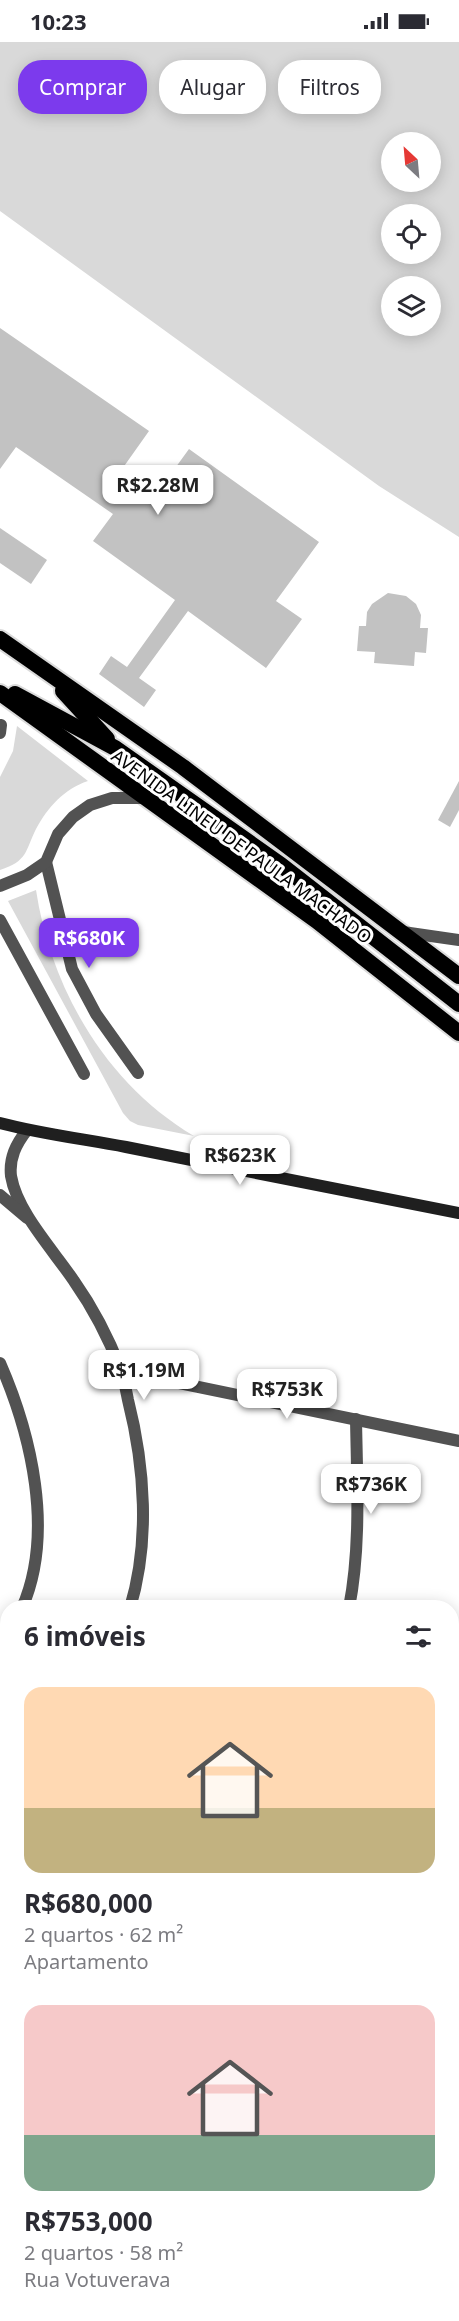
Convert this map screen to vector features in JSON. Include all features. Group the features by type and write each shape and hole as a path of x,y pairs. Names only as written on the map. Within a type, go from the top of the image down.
{"highway":[{"name":"AVENIDA LINEU DE PAULA MACHADO","path":"0,639 183,767 459,976"},
{"path":"42,668 115,748"},
{"path":"0,686 115,748 290,872 459,1004"},
{"name":"AVENIDA LINEU DE PAULA MACHADO","path":"0,693 317,921 459,1033"}],"main road":[{"path":"0,1123 459,1213"}],"street":[{"path":"0,733 1,725"},
{"path":"0,886 27,875 46,862 58,834 73,817 90,805 112,798 146,798"},
{"path":"46,862 72,969 96,1014 138,1073"},
{"path":"0,920 84,1074"},
{"path":"403,932 459,940"},
{"path":"27,1130 16,1145 11,1167 15,1192 32,1222 93,1309 121,1371 133,1420 141,1475 142,1542 131,1600"},
{"path":"0,1152 16,1145"},
{"path":"0,1195 32,1222"},
{"path":"0,1363 26,1433 38,1528 34,1560 24,1600"},
{"path":"121,1371 459,1442"},
{"path":"350,1600 356,1527 356,1419"}],"shaded area":[{"path":"0,42 459,42 459,537 379,486 0,211"},
{"path":"17,726 88,781 71,789 51,806 21,859 0,870 0,777 13,751"},
{"path":"36,890 43,927 55,963 69,998 88,1031 109,1061 134,1090 163,1115 194,1136 138,1125 130,1121 123,1113 8,901"}],"building":[{"path":"0,328 149,431 115,479 149,504 189,449 319,542 276,601 302,619 266,668 188,611 139,678 156,690 144,707 99,674 111,656 127,667 175,600 93,541 113,514 16,447 0,469"},
{"path":"0,528 47,560 31,584 0,563"},
{"path":"388,593 406,596 416,604 421,615 420,628 428,628 426,653 415,652 414,666 374,663 375,652 357,651 359,626 366,626 367,612 372,604"},
{"path":"459,781 459,810 450,827 438,820"}]}
